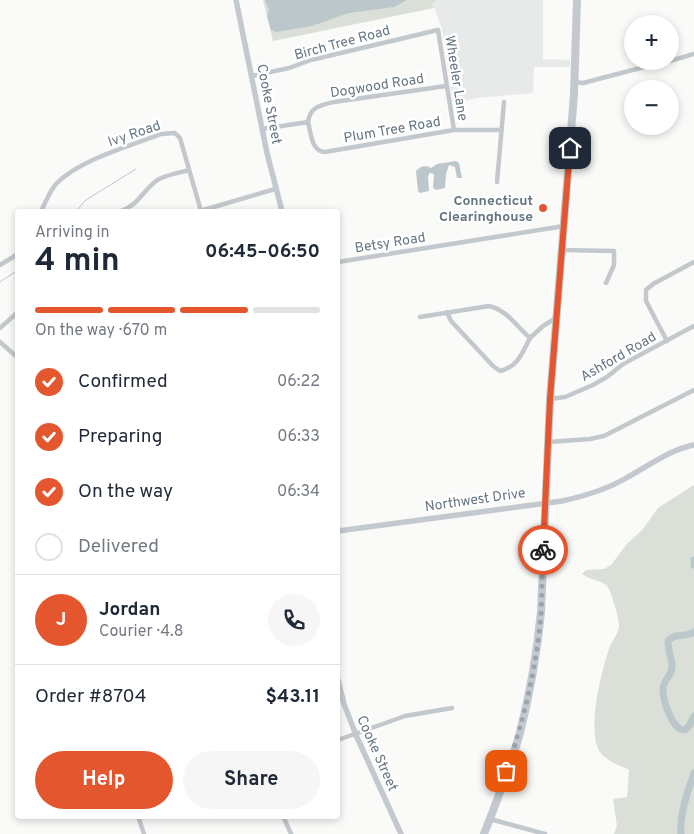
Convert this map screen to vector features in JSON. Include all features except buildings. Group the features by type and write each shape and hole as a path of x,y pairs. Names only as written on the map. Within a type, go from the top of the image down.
{"highway":[{"path":"484,834 519,735 528,697 540,621 550,399 575,82 577,0"}],"main road":[{"name":"Cooke Street","path":"236,0 275,189 281,209"},
{"name":"Northwest Drive","path":"340,531 570,500 600,490 627,478 663,456 694,445"},
{"name":"Cooke Street","path":"340,688 356,735 402,834"}],"street":[{"name":"Birch Tree Road","path":"252,76 438,30"},
{"name":"Wheeler Lane","path":"438,30 454,130"},
{"path":"679,58 694,54"},
{"path":"575,82 582,83 633,70"},
{"name":"Dogwood Road","path":"308,122 311,112 320,105 446,86"},
{"path":"497,182 504,102"},
{"path":"262,129 308,122"},
{"name":"Plum Tree Road","path":"308,122 314,146 320,152 454,130 502,130"},
{"name":"Ivy Road","path":"42,209 49,193 58,183 88,161 161,134 172,133 178,135 199,209"},
{"path":"128,209 158,180 189,170"},
{"path":"207,209 275,189"},
{"name":"Betsy Road","path":"340,262 564,226"},
{"path":"562,250 614,251 614,265 606,283"},
{"path":"0,265 15,256"},
{"path":"667,340 646,300 646,290 653,284 694,262"},
{"path":"420,316 489,306 498,308 530,338"},
{"path":"447,312 451,321 492,366 500,371 510,369 517,362 530,338 543,326 556,318"},
{"path":"0,328 15,315"},
{"name":"Ashford Road","path":"550,399 566,397 593,385 624,364 694,326"},
{"path":"0,342 15,355"},
{"path":"548,442 604,436 694,390"},
{"path":"340,739 405,716 452,708"},
{"path":"139,819 144,834"},
{"path":"284,819 290,834"},
{"path":"490,819 527,832 545,834"}],"shaded area":[{"path":"263,0 438,0 432,3 434,8 273,41"},
{"path":"265,0 407,0 394,7 349,13 312,26 276,32 271,30 267,16 269,10"},
{"path":"438,0 543,0 543,59 570,60 570,67 534,67 533,93 477,98 453,103 442,29 432,2"},
{"path":"456,161 459,163 462,178 457,178 455,167 449,165 445,188 436,190 433,188 434,174 430,173 428,176 429,191 420,193 418,191 416,171 419,168 427,166 431,168 437,164"},
{"path":"694,485 694,834 614,834 617,826 613,799 627,797 629,770 606,758 600,752 596,742 595,715 603,669 610,646 618,630 619,621 606,585 582,574 586,570 604,569 611,565 627,544 643,529 658,508"}],"waterway":[{"path":"78,209 86,200 136,169"},
{"path":"0,282 15,272"},
{"path":"694,560 694,565"},
{"path":"694,632 671,638 668,641 672,668 663,686 664,700 677,727 686,729 694,716"},
{"path":"681,834 683,811 694,773"}],"way so far":[{"path":"506,771 519,735 537,645 541,612 543,550"}],"place":[{"name":"Connecticut Clearinghouse","path":"543,208"}],"route":[{"path":"543,550 550,399 570,148"}]}
